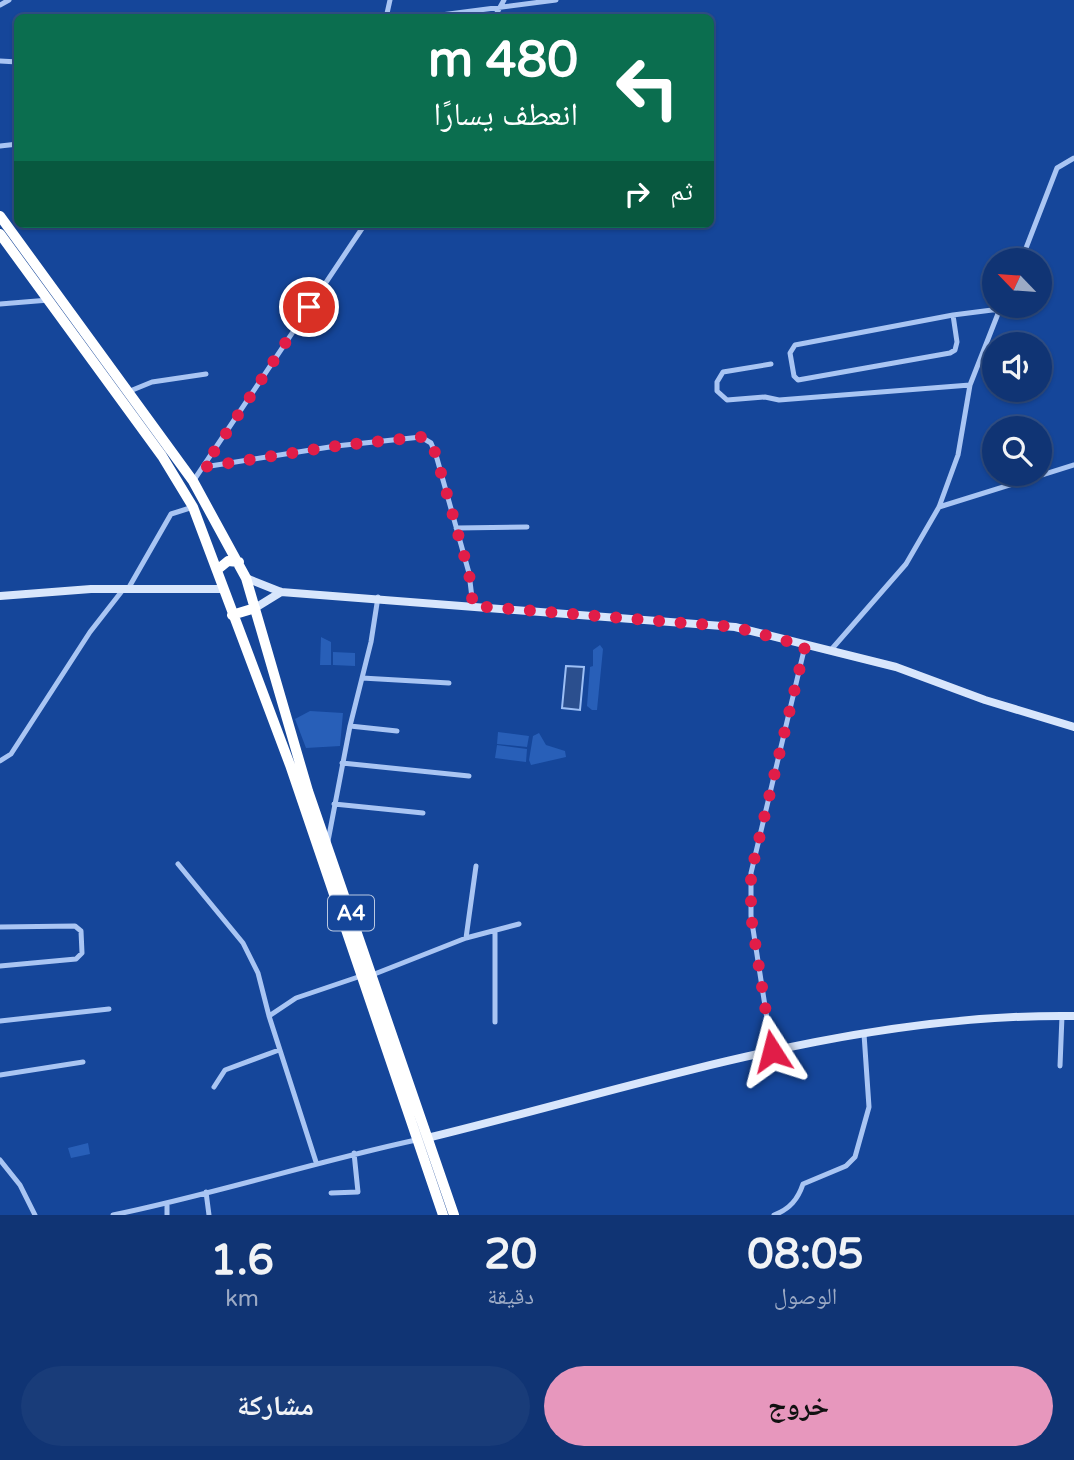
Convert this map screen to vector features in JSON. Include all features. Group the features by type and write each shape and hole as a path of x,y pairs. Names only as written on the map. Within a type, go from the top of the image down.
{"highway":[{"name":"A4","path":"0,216 193,481 239,562 255,608 300,767 454,1215"},
{"name":"A4","path":"0,234 162,456 193,507 289,765 443,1215"},
{"path":"217,570 228,561 239,562"},
{"path":"232,615 255,608"}],"street":[{"path":"0,5 9,0"},
{"path":"496,14 504,0"},
{"path":"448,14 556,0"},
{"path":"1026,248 1057,168 1074,158"},
{"path":"193,481 362,228"},
{"path":"0,304 49,300"},
{"path":"953,315 957,347 950,353 798,380 794,376 790,353 795,345 953,315 982,311"},
{"path":"830,650 906,565 939,507 958,455 970,384 996,318"},
{"path":"771,364 723,372 717,382 717,391 727,400 765,397 779,400 970,384"},
{"path":"130,391 152,382 206,374"},
{"path":"204,467 336,446 421,437 431,443 469,573 473,606"},
{"path":"939,507 1074,465"},
{"path":"0,761 11,754 90,632 125,591 171,514 193,507"},
{"path":"456,528 527,527"},
{"path":"246,578 281,592 378,597 735,627 897,667 985,700 1074,727"},
{"path":"0,596 91,589 222,589"},
{"path":"255,608 281,592"},
{"path":"327,844 378,597"},
{"path":"772,1051 751,916 751,873 805,646"},
{"path":"362,678 449,684"},
{"path":"350,726 397,731"},
{"path":"342,763 469,776"},
{"path":"334,804 423,813"},
{"path":"177,864 243,943 258,974 279,1050 316,1162"},
{"path":"466,938 476,866"},
{"path":"372,975 466,938 519,924"},
{"path":"0,927 75,926 81,931 82,953 76,958 0,966"},
{"path":"495,932 495,1021"},
{"path":"269,1016 296,998 360,976"},
{"path":"0,1021 109,1009"},
{"path":"1060,1066 1062,1016"},
{"path":"427,1138 772,1051 968,1019 1074,1016"},
{"path":"774,1215 788,1208 799,1197 803,1184 846,1166 855,1157 869,1107 864,1034"},
{"path":"214,1087 225,1070 279,1050"},
{"path":"0,1076 83,1062"},
{"path":"113,1215 167,1204 316,1162 416,1140"},
{"path":"331,1193 358,1192 354,1153"},
{"path":"0,1160 20,1185 34,1214"},
{"path":"206,1192 209,1215"},
{"path":"167,1204 167,1215"}],"shaded area":[{"path":"321,637 331,642 331,665 320,665"},
{"path":"600,645 603,649 597,710 592,710 587,706 590,667 593,666 593,650"},
{"path":"333,652 355,653 355,666 333,665"},
{"path":"566,666 584,667 580,710 562,708"},
{"path":"310,711 343,713 340,746 306,748 295,719"},
{"path":"498,732 529,736 527,747 497,744"},
{"path":"539,733 546,745 565,751 566,757 531,765 529,760 533,736"},
{"path":"497,745 527,749 526,762 495,758"},
{"path":"88,1143 90,1154 71,1158 68,1148"}],"route":[{"path":"309,307 204,467 336,446 421,437 431,443 436,455 469,573 473,606 735,627 805,646 751,873 751,916 772,1051"}]}
